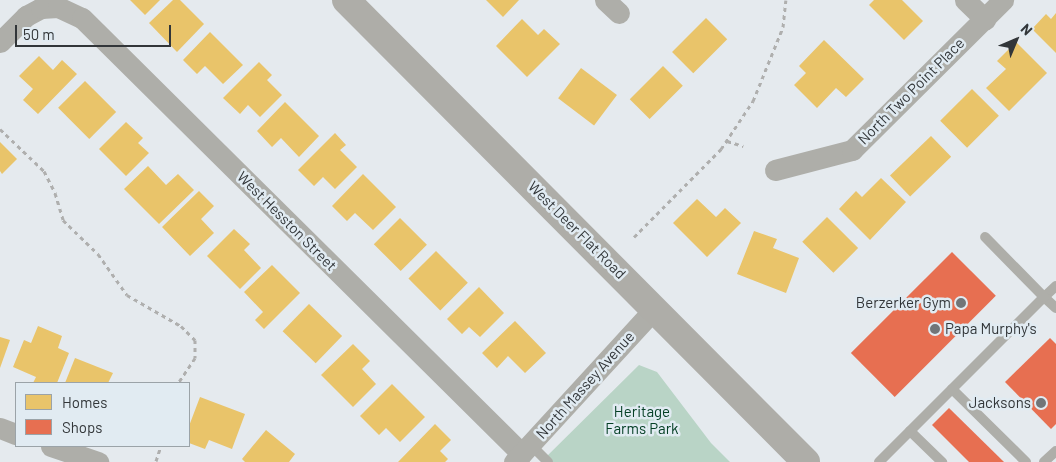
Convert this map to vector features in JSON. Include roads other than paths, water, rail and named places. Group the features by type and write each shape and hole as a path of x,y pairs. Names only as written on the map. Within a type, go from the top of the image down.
{"main road":[{"name":"West Deer Flat Road","path":"346,0 655,308 806,462"}],"street":[{"path":"965,0 984,19"},
{"name":"North Two Point Place","path":"775,170 852,150 1002,0"},
{"name":"West Hesston Street","path":"0,42 26,16 41,8 58,7 82,18 522,454"},
{"name":"North Massey Avenue","path":"522,454 655,308"},
{"path":"0,428 15,434"},
{"path":"54,447 98,462"}],"lane":[{"path":"985,237 1056,308"},
{"path":"879,462 1056,286"},
{"path":"952,389 1026,462"},
{"path":"910,431 942,462"},
{"path":"1044,462 1056,451"},
{"path":"522,454 548,462"}],"place":[{"name":"Berzerker Gym","path":"961,303"},
{"name":"Papa Murphy's","path":"935,329"},
{"name":"Jacksons","path":"1041,403"}],"park label":[{"name":"Heritage Farms Park","path":"642,420"}]}
